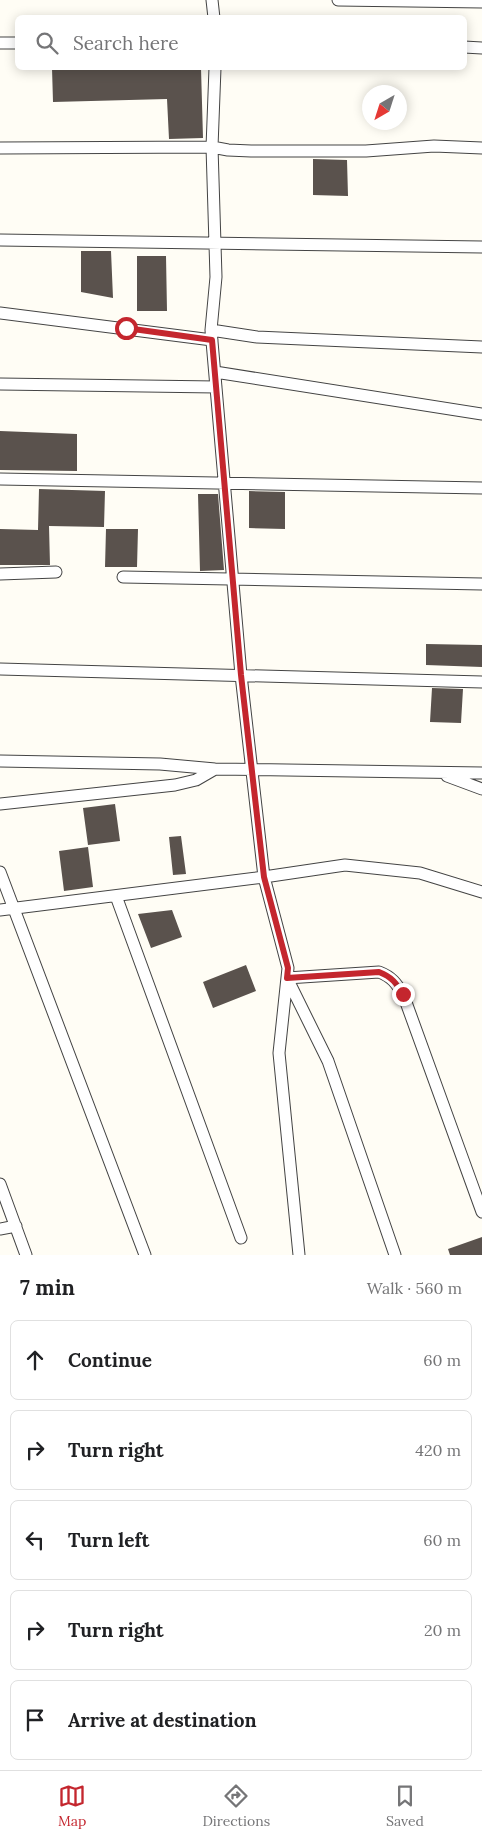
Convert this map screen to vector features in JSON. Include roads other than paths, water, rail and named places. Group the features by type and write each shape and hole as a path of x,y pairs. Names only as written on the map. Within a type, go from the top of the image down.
{"street":[{"path":"212,0 214,15"},
{"path":"338,0 482,2"},
{"path":"0,43 15,43"},
{"path":"467,48 482,48"},
{"path":"214,70 212,147 216,276 211,335 241,675 264,877 288,968 280,1053 298,1255"},
{"path":"0,148 212,147 251,151 366,151 434,146 482,148"},
{"path":"0,240 482,247"},
{"path":"0,313 211,335 482,347"},
{"path":"215,372 482,414"},
{"path":"0,384 216,388"},
{"path":"0,479 482,488"},
{"path":"0,574 56,572"},
{"path":"123,577 482,584"},
{"path":"0,669 482,682"},
{"path":"0,761 160,764 216,769 482,773"},
{"path":"0,804 175,785 196,780 216,769"},
{"path":"438,772 482,789"},
{"path":"0,910 345,865 420,872 482,892"},
{"path":"0,872 145,1255"},
{"path":"116,896 242,1238"},
{"path":"287,978 379,972 389,975 395,981 406,1003 482,1212"},
{"path":"287,978 328,1061 395,1255"},
{"path":"0,1184 26,1255"},
{"path":"0,1228 16,1226"}]}
